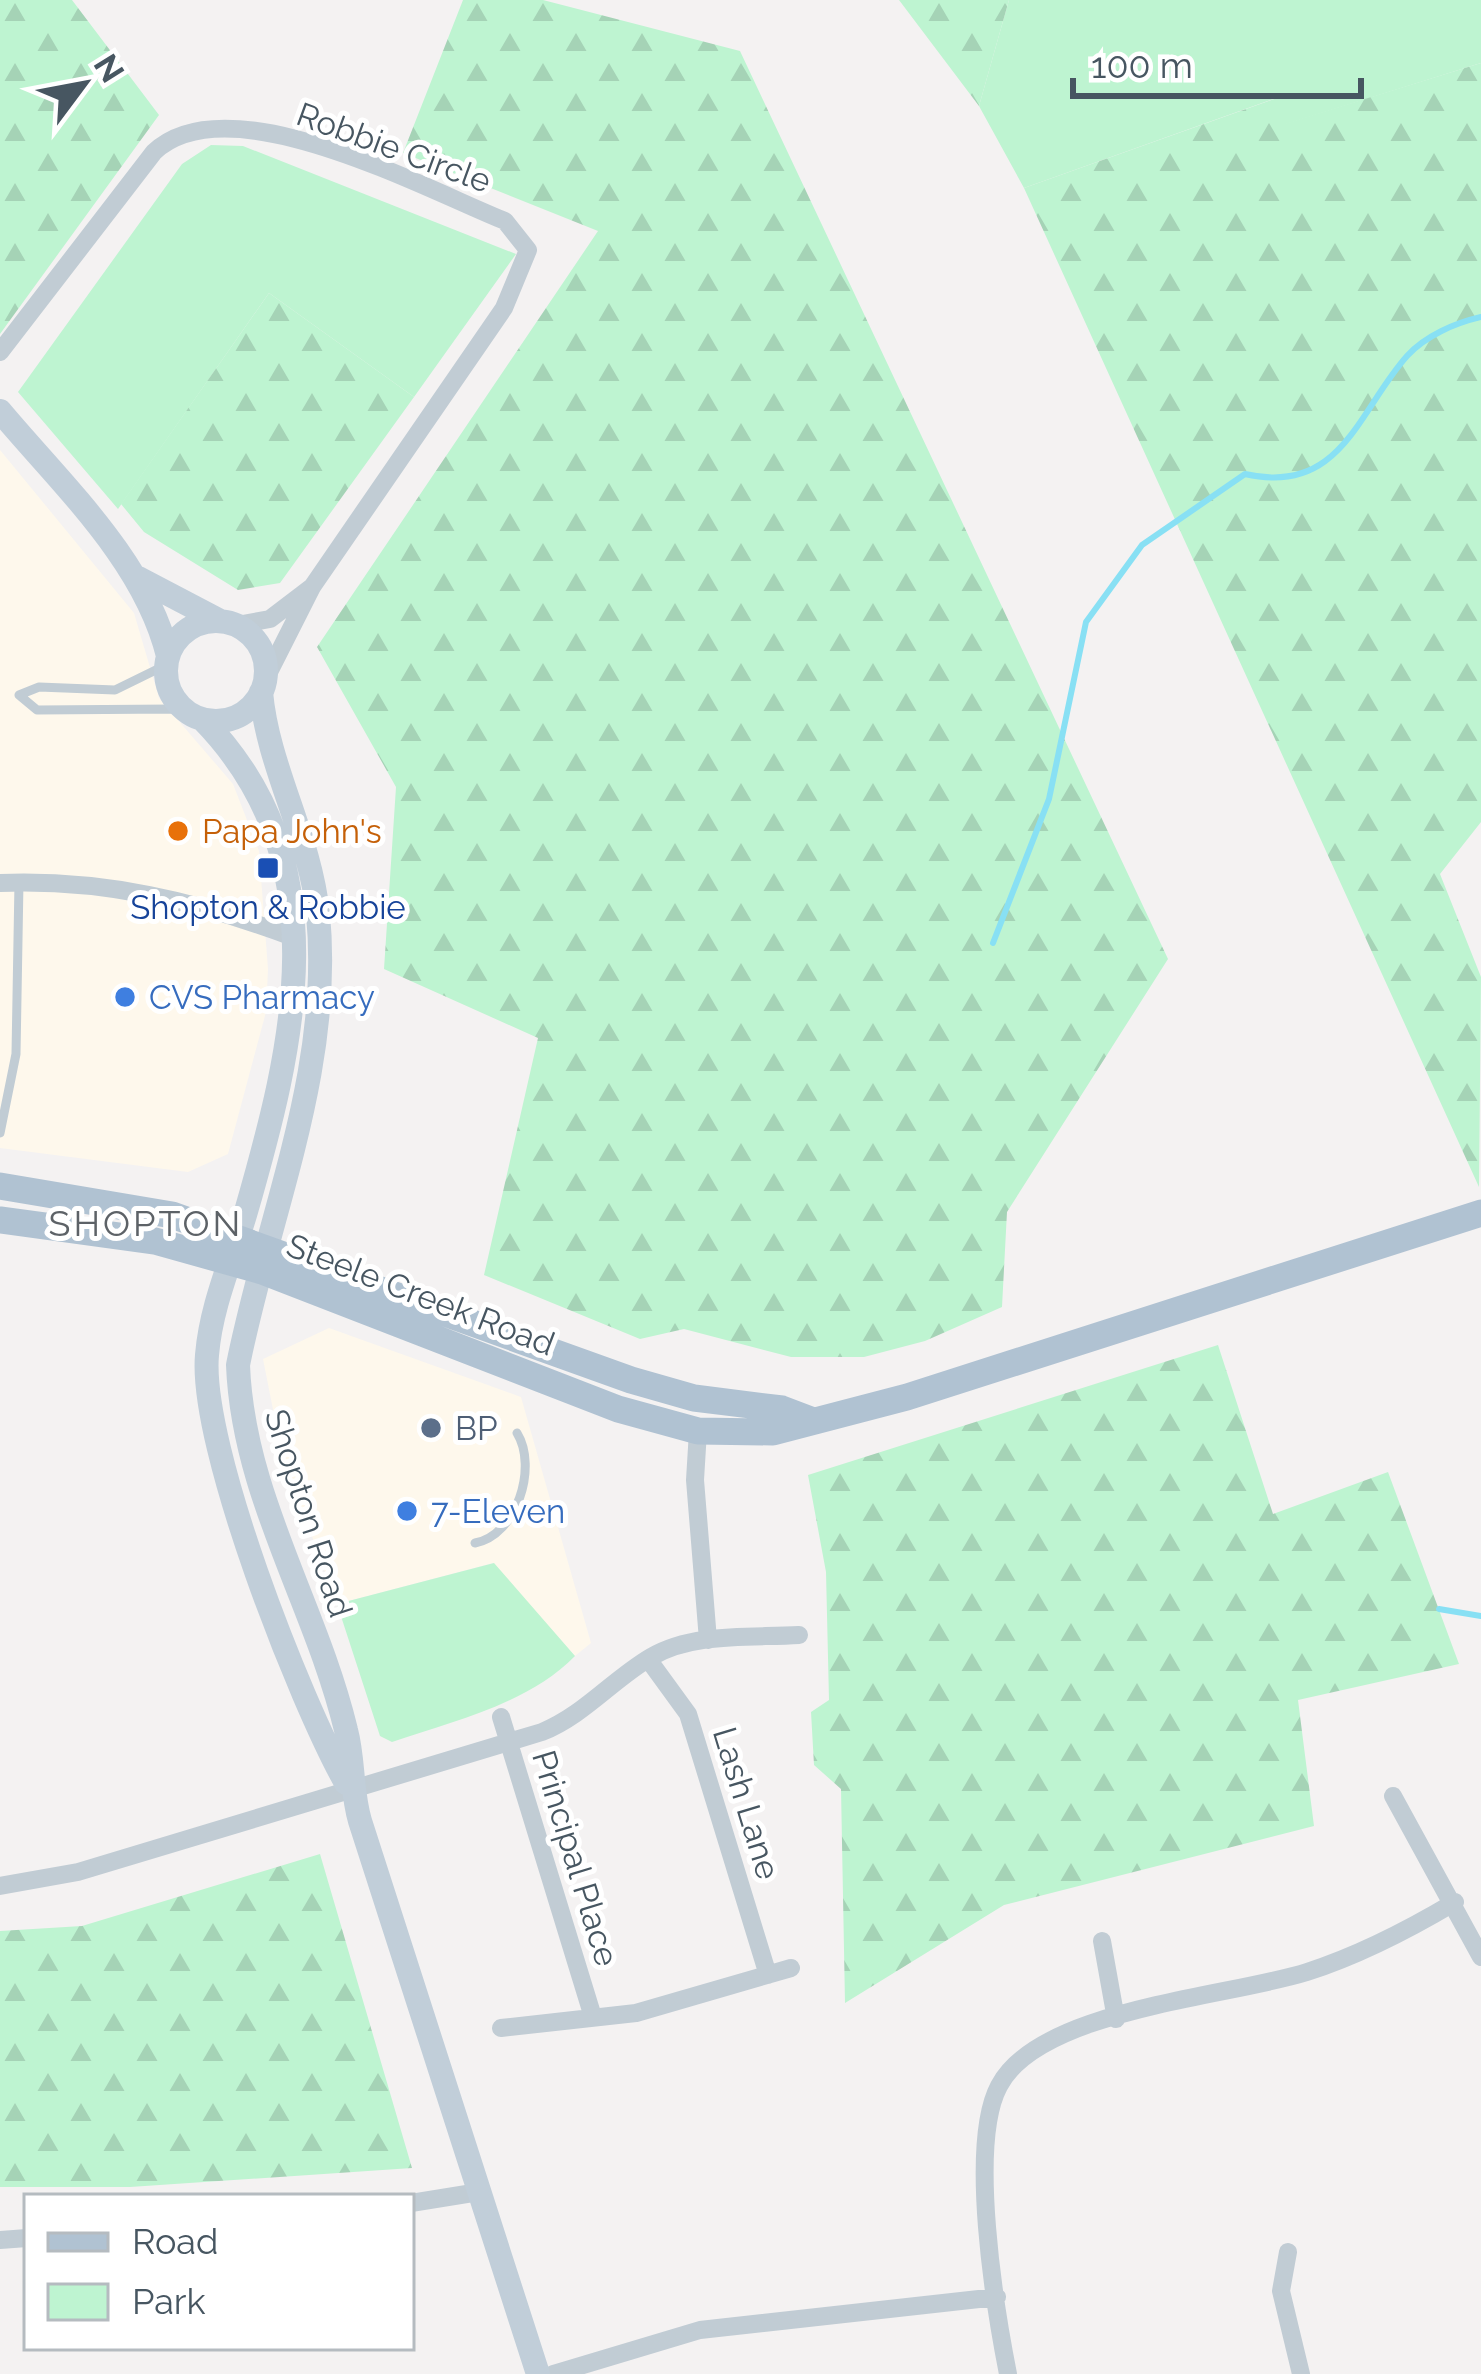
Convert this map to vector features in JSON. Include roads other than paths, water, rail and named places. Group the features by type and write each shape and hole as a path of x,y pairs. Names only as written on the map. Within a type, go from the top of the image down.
{"main road":[{"name":"Steele Creek Road","path":"0,1186 121,1202 233,1249 631,1380 694,1399 782,1409 811,1420"},
{"name":"Steele Creek Road","path":"266,1259 618,1409 698,1432 789,1431 811,1420 907,1396 1481,1213"},
{"name":"Steele Creek Road","path":"0,1220 233,1249"}],"street":[{"name":"Robbie Circle","path":"0,352 154,152 186,131 259,130 319,148 505,221 528,250 504,308 312,587 263,686"},
{"path":"0,411 138,578 155,610 173,696 197,717 236,718 263,686 260,646 229,623 138,578"},
{"name":"Robbie Circle","path":"229,623 270,619 312,587"},
{"path":"167,660 191,627 229,623"},
{"name":"Shopton Road","path":"263,686 265,735 305,842 320,941 313,1070 238,1365 239,1412 275,1538 347,1732 352,1792"},
{"name":"Shopton Road","path":"197,717 239,757 262,794 281,858 293,937 292,1023 284,1073 206,1358 216,1443 323,1742 352,1792 538,2374"},
{"path":"10,883 70,880 151,892 293,937"},
{"path":"698,1432 695,1480 708,1640"},
{"path":"0,1886 79,1872 509,1743 563,1724 649,1658 708,1640 800,1636"},
{"name":"Lash Lane","path":"649,1658 688,1714 768,1975"},
{"name":"Principal Place","path":"501,1717 593,2017"},
{"path":"1393,1796 1481,1957"},
{"path":"1008,2374 984,2165 988,2114 998,2088 1024,2055 1045,2042 1116,2019 1304,1973 1359,1954 1455,1902"},
{"path":"1102,1941 1116,2019"},
{"path":"501,2028 661,2007 791,1968"},
{"path":"414,2203 479,2192"},
{"path":"1288,2252 1281,2291 1301,2374"},
{"path":"553,2374 700,2330 997,2297"}],"lane":[{"path":"167,660 115,690 39,687 19,695 37,710 172,710 197,717"},
{"path":"0,1133 16,1054 10,883"},
{"path":"476,1543 490,1540 509,1520 524,1477 527,1449 517,1433"}],"waterway":[{"path":"993,943 1049,799 1086,622 1142,545 1245,474 1278,478 1304,473 1326,461 1344,444 1414,349 1441,331 1481,317"},
{"path":"1439,1609 1481,1616"}],"place":[{"name":"Papa John's","path":"178,831"},
{"name":"Shopton & Robbie","path":"268,868"},
{"name":"CVS Pharmacy","path":"125,997"},
{"name":"BP","path":"431,1428"},
{"name":"7-Eleven","path":"407,1511"}],"district":[{"name":"SHOPTON","path":"146,1223"}]}
